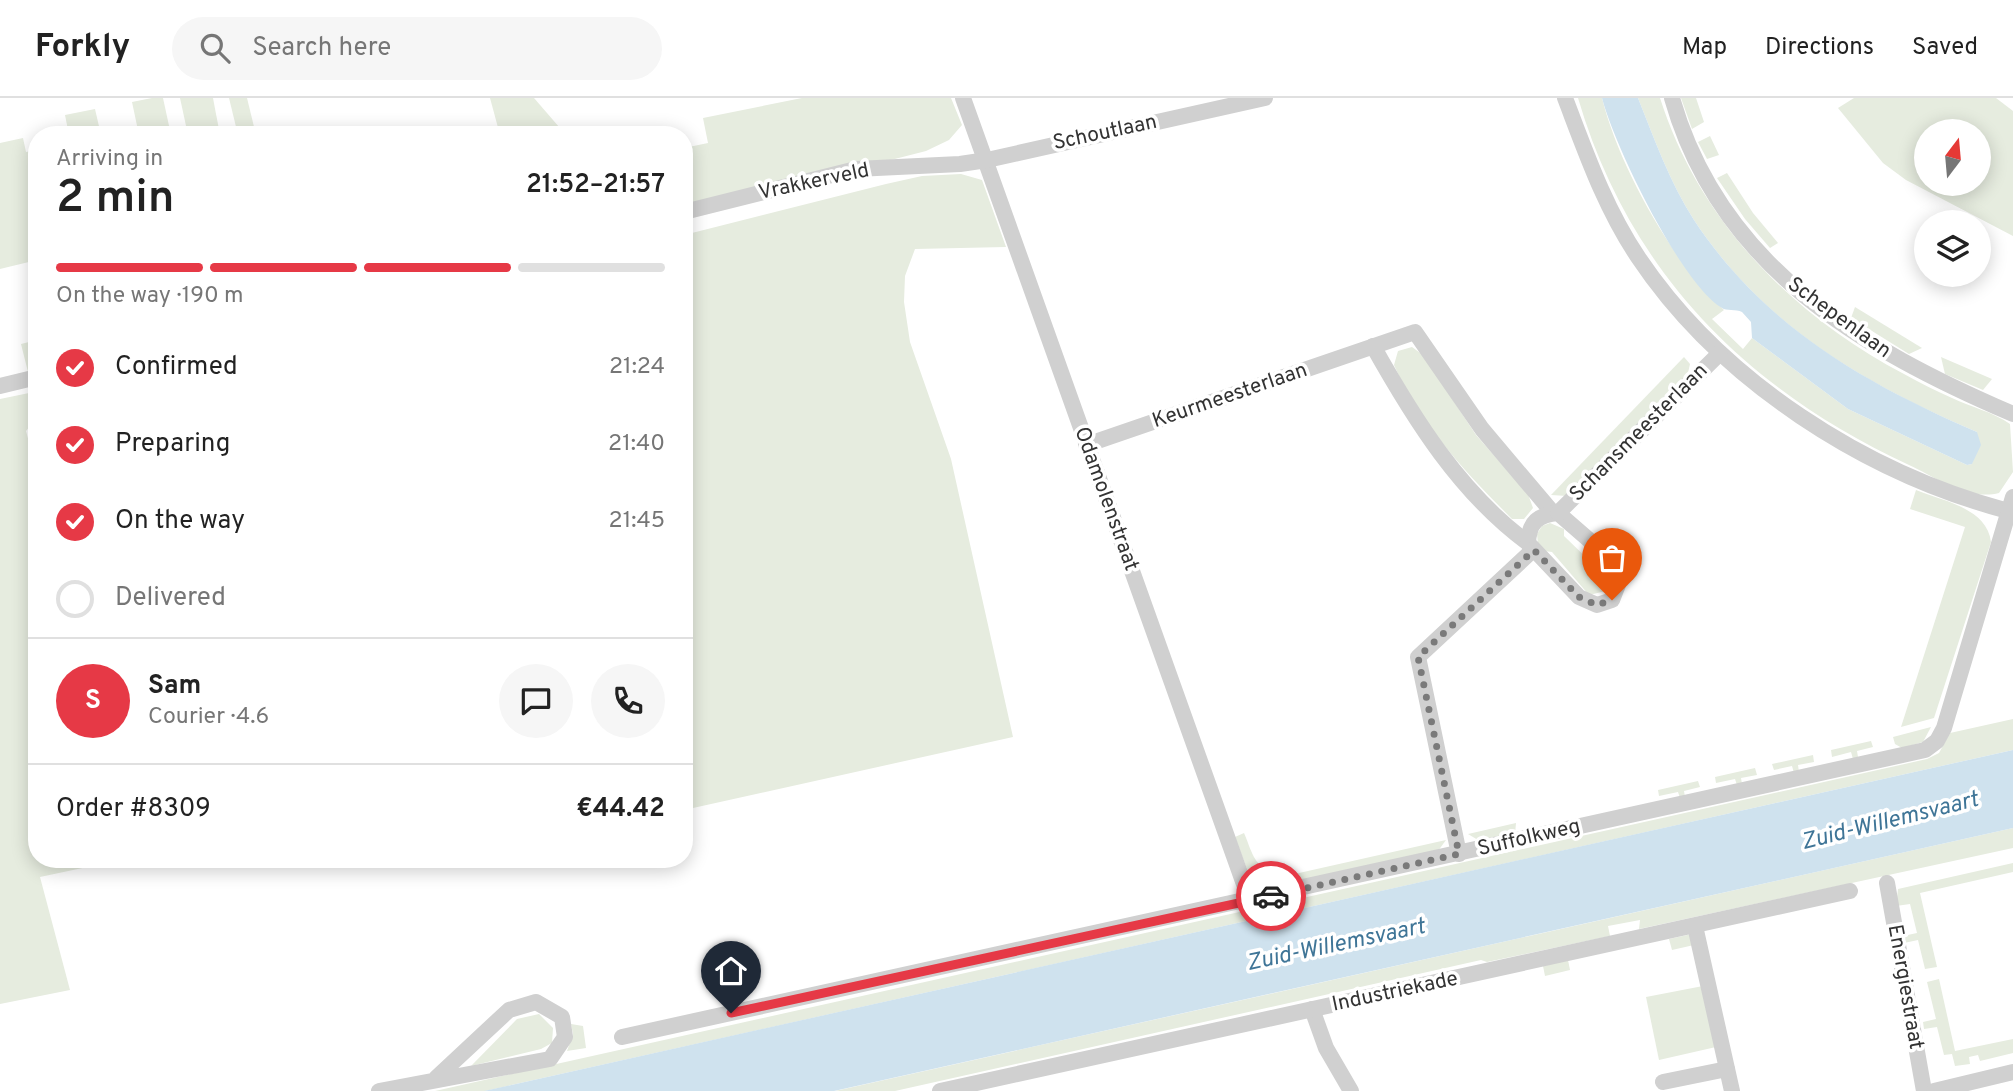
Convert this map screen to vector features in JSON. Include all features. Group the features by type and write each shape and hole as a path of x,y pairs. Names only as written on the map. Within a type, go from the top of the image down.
{"street":[{"name":"Odamolenstraat","path":"963,98 1250,901"},
{"name":"Schoutlaan","path":"987,160 1265,98"},
{"path":"1564,98 1600,190 1637,256 1670,300 1720,353 1801,415 1867,455 1923,483 2010,504"},
{"name":"Schepenlaan","path":"1672,98 1679,124 1707,179 1740,230 1776,272 1857,337 1950,387 2013,414"},
{"name":"Vrakkerveld","path":"693,210 856,169 960,164 987,160"},
{"name":"Keurmeesterlaan","path":"1086,445 1415,332 1482,429 1556,513"},
{"path":"1373,346 1408,408 1439,452 1501,523 1531,547"},
{"name":"Schansmeesterlaan","path":"1556,513 1619,566 1621,577 1612,600 1597,605 1579,597 1531,547 1528,528 1534,522 1556,513 1720,353"},
{"path":"0,386 28,379"},
{"name":"Suffolkweg","path":"622,1037 1250,901 1926,750 1937,741 1944,727 2010,504"},
{"name":"Schansmeesterlaan","path":"1459,854 1418,657 1531,547"},
{"name":"Energiestraat","path":"1887,883 1924,1091"},
{"name":"Industriekade","path":"940,1091 1850,891"},
{"path":"1695,926 1732,1091"},
{"path":"379,1091 436,1078 487,1073 550,1059 565,1037 562,1017 536,1002 509,1010 436,1078"},
{"path":"1312,1009 1326,1048 1351,1091"},
{"path":"1663,1082 1727,1069"},
{"path":"1934,1091 2013,1072"}],"shaded area":[{"path":"163,98 169,126 137,126 132,102"},
{"path":"180,98 213,98 218,126 186,126"},
{"path":"229,98 247,98 254,126 236,126"},
{"path":"490,98 534,98 558,126 498,126"},
{"path":"802,98 951,98 962,125 949,140 926,151 693,211 693,146 708,143 703,118"},
{"path":"1578,98 1602,98 1621,153 1650,212 1685,266 1724,310 1712,319 1743,349 1752,338 1848,409 1967,465 1972,464 1977,432 1856,371 1784,321 1752,291 1722,258 1685,206 1638,98 1660,98 1677,143 1699,185 1725,224 1755,260 1788,293 1824,323 1863,350 1928,387 2010,424 2013,472 1999,493 1976,494 1952,487 1850,435 1796,400 1747,362 1702,319 1662,271 1628,218 1600,161"},
{"path":"1681,98 1696,98 1704,122 1692,129"},
{"path":"1854,98 1996,98 2013,111 2013,236 1991,224 1991,210 1963,210 1937,196 1992,196 1992,119 1914,119 1914,184 1883,163 1838,108"},
{"path":"95,109 99,126 67,126 65,115"},
{"path":"1710,136 1719,155 1707,159 1698,142"},
{"path":"23,138 28,152 28,262 0,269 0,143"},
{"path":"1727,173 1753,213 1778,243 1770,248 1745,219 1717,178"},
{"path":"961,174 982,180 1006,247 915,249 905,276 904,302 910,342 951,459 1013,737 693,808 693,233 922,176"},
{"path":"1855,307 1922,348 1909,354 1851,318"},
{"path":"28,342 28,372 21,344"},
{"path":"1412,347 1423,355 1476,435 1528,494 1533,508 1524,519 1512,519 1495,502 1446,448 1417,408 1394,365 1398,351"},
{"path":"1684,357 1690,364 1687,377 1567,496 1551,495"},
{"path":"1941,357 1992,379 1983,390 1945,374"},
{"path":"28,393 28,868 82,868 40,877 70,990 0,1004 0,399"},
{"path":"1916,490 1951,502 1973,514 1988,530 1991,542 1934,718 1901,727 1965,527 1910,509"},
{"path":"1550,523 1564,529 1564,536 1598,569 1604,568 1610,574 1606,591 1589,595 1552,552 1544,551 1538,545 1537,534 1542,526"},
{"path":"2013,719 2013,750 485,1091 435,1091 1927,759 1939,753 1950,733"},
{"path":"1931,727 1923,742 1902,748 1895,744 1893,737"},
{"path":"1871,741 1873,747 1857,751 1858,757 1853,759 1851,752 1832,757 1831,750"},
{"path":"1813,755 1814,762 1798,765 1799,772 1794,773 1792,766 1774,770 1772,764"},
{"path":"1755,768 1757,775 1741,778 1742,784 1737,785 1735,779 1716,783 1715,777"},
{"path":"1698,781 1700,787 1684,791 1685,797 1680,798 1678,792 1659,796 1658,790"},
{"path":"1516,823 1515,834 1478,840 1468,834"},
{"path":"2013,828 2013,848 1639,929 1640,920 1608,926 1610,936 1487,962 1481,960 895,1091 835,1091"},
{"path":"1244,833 1257,862 1272,872 1250,877 1235,837"},
{"path":"1446,840 1438,851 1269,888 1254,883"},
{"path":"2013,863 2013,872 1920,893 1937,967 1925,969 1918,940 1904,943 1903,936 1917,933 1910,904 1896,906 1898,889"},
{"path":"1692,934 1694,945 1672,950 1669,939"},
{"path":"1568,960 1570,970 1545,976 1543,966"},
{"path":"1939,979 1955,1051 2013,1039 2013,1053 1980,1061 1978,1055 1969,1057 1970,1064 1955,1066 1952,1054 1944,1055 1937,1027 1924,1029 1923,1022 1936,1019 1927,982"},
{"path":"1703,986 1716,1047 1659,1060 1646,997"},
{"path":"539,1014 553,1028 552,1043 541,1049 471,1066 517,1019"},
{"path":"571,1024 583,1026 586,1048 567,1051 573,1034"}],"water":[{"path":"1602,98 1638,98 1685,206 1722,258 1752,291 1785,321 1856,371 1977,432 1981,445 1972,464 1967,465 1848,409 1752,338 1751,322 1742,312 1724,309 1706,294 1688,272 1651,212 1620,147"},
{"name":"Zuid-Willemsvaart","path":"2013,750 2013,828 834,1091 484,1091"}],"way so far":[{"path":"1271,896 1459,854 1418,657 1534,550 1579,597 1597,605 1612,600"}],"route":[{"path":"731,1013 1271,896"}]}
